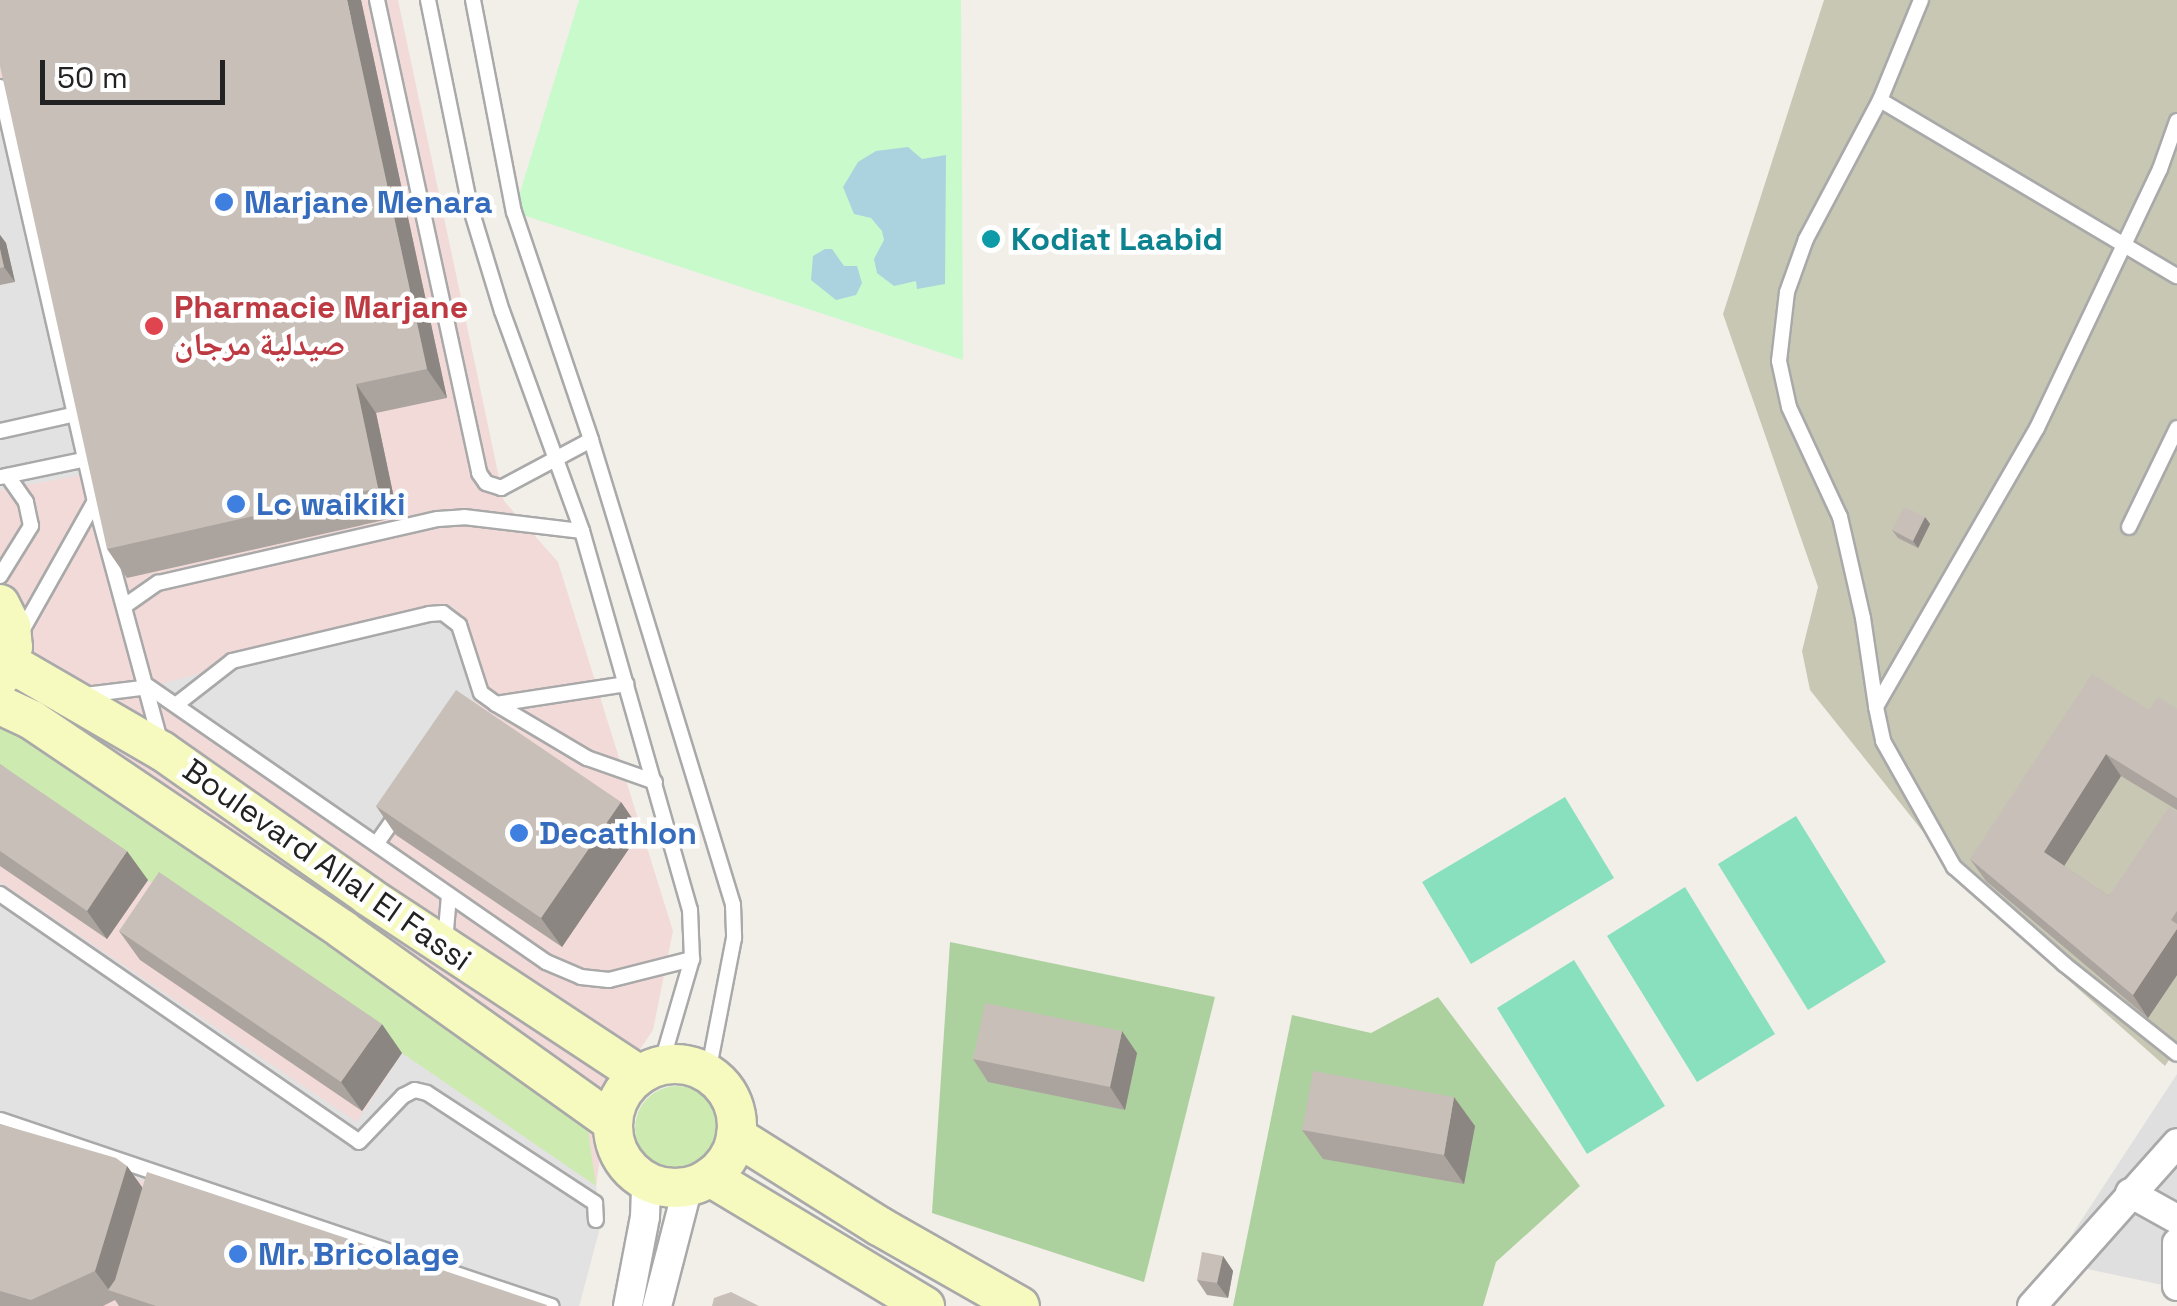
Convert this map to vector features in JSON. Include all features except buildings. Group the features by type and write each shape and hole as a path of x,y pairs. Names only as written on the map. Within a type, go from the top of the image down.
{"main road":[{"path":"0,604 12,626 8,662"},
{"name":"Boulevard Allal El Fassi","path":"8,662 162,751 444,948 650,1070"},
{"name":"Boulevard Allal El Fassi","path":"0,705 32,720 343,930 612,1122"},
{"path":"699,1182 731,1152 736,1136 732,1100 708,1073 694,1066 650,1070 626,1087 612,1122 620,1156 646,1181 699,1182 909,1302"},
{"path":"736,1136 879,1226 1020,1306"}],"street":[{"path":"2032,1306 2177,1142"},
{"path":"628,1306 645,1216 646,1181"},
{"path":"657,1306 699,1182"},
{"path":"2130,1193 2177,1219"},
{"path":"2177,1243 2177,1286"}],"lane":[{"path":"376,0 478,473 486,483 501,488 591,440"},
{"path":"428,0 470,206 502,311 582,531 690,910 692,959 650,1070"},
{"path":"473,0 514,212 591,440 733,905 734,938 708,1073"},
{"path":"1920,0 1880,100 1806,239 1786,292 1779,362 1789,406 1840,517 1864,618 1883,741 1954,867 2064,964 2175,1047"},
{"path":"0,88 95,501 149,687 162,751"},
{"path":"1880,100 2121,247 2177,276"},
{"path":"1876,707 2036,428 2160,169 2177,121"},
{"path":"0,431 76,414"},
{"path":"2129,528 2177,428"},
{"path":"0,576 31,526 26,502 4,477 87,459"},
{"path":"8,662 95,501"},
{"path":"126,605 158,583 438,518 464,517 582,531"},
{"path":"177,704 232,662 429,614 443,614 458,625 480,693 586,758 655,782"},
{"path":"496,704 626,684"},
{"path":"73,697 149,687 546,962 581,977 609,980 692,959"},
{"path":"470,707 480,693"},
{"path":"377,843 408,797"},
{"path":"0,894 359,1142 403,1096 414,1090 427,1093 595,1203 596,1220"},
{"path":"444,948 449,895"},
{"path":"0,1120 551,1306"},
{"path":"158,1194 164,1175"}],"shaded area":[{"path":"0,0 398,0 504,501 558,562 673,931 653,1030 609,1096 596,1186 600,1227 579,1306 0,1306"},
{"path":"1824,0 2177,0 2177,1048 2165,1066 1976,898 1810,690 1802,651 1818,587 1723,314"},
{"path":"0,90 87,474 0,490"},
{"path":"454,606 481,693 374,850 149,687"},
{"path":"0,882 357,1122 402,1053 596,1186 600,1227 579,1306 516,1306 0,1133"},
{"path":"2177,1074 2177,1288 2054,1262"}],"green space":[{"path":"579,0 961,0 963,360 514,212"},
{"path":"0,716 586,1116 596,1186 0,779"},
{"path":"1565,797 1614,878 1471,964 1422,882"},
{"path":"1796,816 1886,962 1808,1010 1718,864"},
{"path":"1685,887 1775,1034 1697,1082 1607,936"},
{"path":"950,942 1215,997 1144,1282 932,1213"},
{"path":"1574,960 1665,1106 1587,1154 1497,1008"},
{"path":"1438,997 1580,1186 1496,1262 1483,1306 1233,1306 1292,1015 1371,1033"},
{"path":"677,1086 693,1089 707,1098 716,1112 716,1144 707,1158 693,1167 677,1170 661,1167 647,1158 638,1144 635,1128 638,1112 647,1098 661,1089"}],"water":[{"path":"908,147 922,159 946,155 945,284 917,289 916,281 894,286 877,273 874,259 884,240 882,231 871,218 854,214 843,187 858,162 876,151"},
{"path":"832,249 844,266 857,266 862,283 856,295 836,300 811,280 813,256"}],"place":[{"name":"Marjane Menara","path":"224,202"},
{"name":"Kodiat Laabid","path":"991,239"},
{"name":"Pharmacie Marjane صيدلية مرجان","path":"154,326"},
{"name":"Lc waikiki","path":"236,504"},
{"name":"Decathlon","path":"519,833"},
{"name":"Mr. Bricolage","path":"238,1254"}]}
